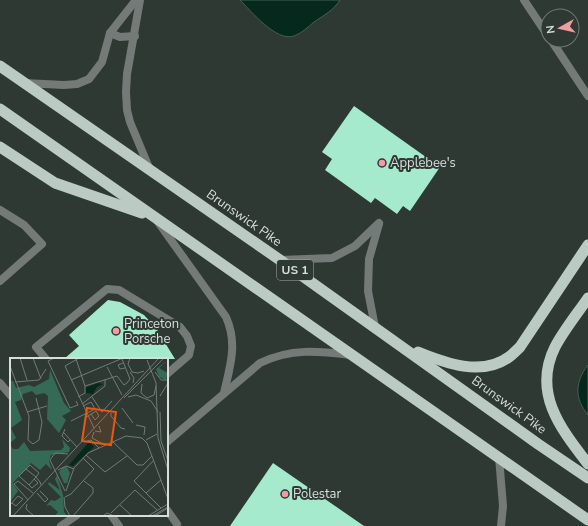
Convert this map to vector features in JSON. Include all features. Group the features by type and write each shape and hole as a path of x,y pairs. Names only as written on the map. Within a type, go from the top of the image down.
{"highway":[{"name":"Brunswick Pike","path":"0,66 399,343 538,444 588,478"},
{"name":"US 1","path":"0,109 588,520"},
{"path":"0,147 55,183 154,217"},
{"path":"399,343 430,357 456,365 479,367 489,366 509,358 520,347 587,248"},
{"path":"588,298 554,348 548,377 549,397 554,415 588,464"}],"street":[{"path":"23,83 64,85 77,84 89,78 102,62 110,33 136,0"},
{"path":"140,0 135,36 127,74 127,110 130,122 151,171"},
{"path":"524,0 540,24"},
{"path":"110,33 120,37 135,36"},
{"path":"556,48 588,96"},
{"path":"0,210 24,225 42,244 0,281"},
{"path":"154,217 229,323 233,348 224,393"},
{"path":"280,260 332,258 355,246 379,223 369,259 368,291 376,327"},
{"path":"45,358 36,347 107,289 120,290 180,327 187,336 191,346 189,355 168,373"},
{"path":"168,441 260,363 274,356 290,352 312,351 352,355"},
{"path":"0,384 10,395"},
{"path":"499,457 503,506 501,526"},
{"path":"168,511 178,524"},
{"path":"61,526 76,516"},
{"path":"112,516 119,526"}],"shaded area":[{"path":"240,0 340,0 331,10 302,32 294,36 287,37 272,30 264,24"},
{"path":"588,365 588,415 580,402 578,390 581,378"}],"building":[{"name":"Applebee's","path":"354,106 440,167 410,211 403,206 397,214 375,198 371,203 325,170 332,159 322,152"},
{"name":"Princeton Porsche","path":"108,300 120,302 144,315 156,328 175,359 65,358 79,346 69,335"},
{"name":"Polestar","path":"273,463 364,526 230,526"}],"place":[{"name":"Applebee's","path":"382,163"},
{"name":"Princeton Porsche","path":"116,331"},
{"name":"Polestar","path":"285,494"}]}
